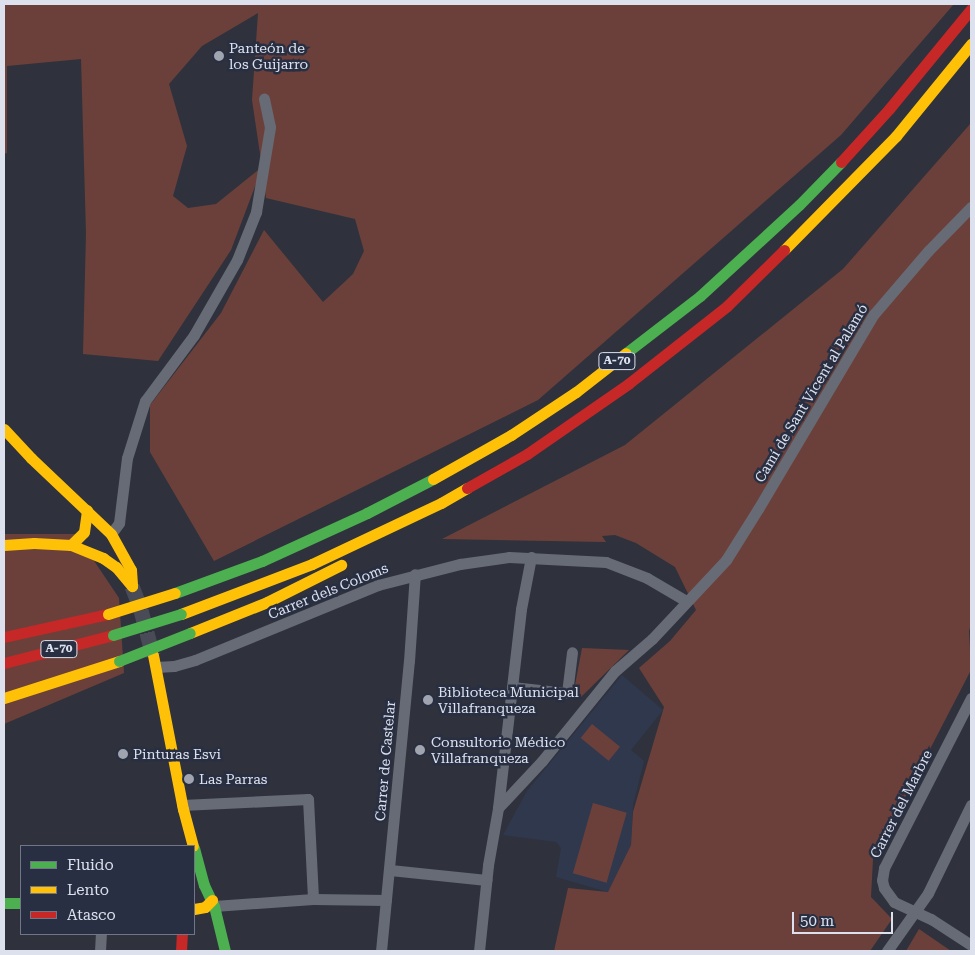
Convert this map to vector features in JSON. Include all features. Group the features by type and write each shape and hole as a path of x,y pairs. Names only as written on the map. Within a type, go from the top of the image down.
{"main road":[{"name":"A-70","path":"4,637 108,614 176,593 262,562 367,514 464,462 576,392 700,296 785,218 849,154 971,9"},
{"name":"A-70","path":"4,662 113,635 181,614 312,564 441,503 527,454 677,348 726,306 862,174 971,44"},
{"path":"4,429 31,458 111,534 131,570 132,586 109,563 89,551 71,545 34,543 4,545"},
{"path":"392,540 410,531 441,503"},
{"path":"71,545 84,532 87,510"},
{"path":"4,698 119,660 190,633 267,602 356,557"},
{"path":"154,661 182,807 193,845"},
{"path":"182,807 183,845"},
{"path":"195,854 199,884 213,903 225,951"},
{"path":"4,903 20,903"},
{"path":"195,909 213,903"},
{"path":"181,951 182,935"}],"street":[{"path":"111,534 119,523 127,458 144,402 194,335 237,260 256,212 270,127 264,99"},
{"name":"Camí de Sant Vicent al Palamó","path":"498,808 542,761 615,671 652,640 686,601 714,573 734,547 874,314 928,250 971,207"},
{"name":"Carrer dels Coloms","path":"154,661 174,666 195,660 333,602 414,574 460,564 509,557 606,562 647,578 686,601"},
{"path":"479,951 486,880 498,808 521,609 531,557"},
{"name":"Carrer de Castelar","path":"381,951 410,652 414,574"},
{"path":"512,687 567,693 572,652"},
{"name":"Carrer del Marbre","path":"971,698 884,868 884,888 894,902 916,911 971,946"},
{"path":"182,807 308,800 313,899"},
{"path":"887,951 904,924 916,911 928,893 971,805"},
{"path":"390,870 486,880"},
{"path":"213,903 313,899 386,900"},
{"path":"100,951 101,935"}],"shaded area":[{"path":"4,4 954,4 841,135 538,400 214,561 150,452 150,405 221,313 264,230 323,302 353,274 364,251 355,219 266,198 262,168 231,250 158,361 83,354 86,233 81,59 7,66 7,153 4,154","holes":["258,13 252,100 262,167 216,204 188,208 173,196 187,146 169,84 202,46"]},
{"path":"971,123 971,624 969,631 971,670 873,859 871,897 892,919 870,951 554,951 568,888 608,892 631,845 633,812 664,707 639,668 670,641 696,610 675,567 636,543 615,535 602,536 606,542 442,539 625,445 843,269"},
{"path":"4,534 76,534 119,598 124,673 4,724"},
{"path":"582,648 629,650 581,697 573,696"},
{"path":"622,675 663,710 631,750 644,761 633,805 631,845 608,892 556,877 561,848 556,842 503,835 527,791"},
{"path":"592,724 620,747 609,761 581,738"},
{"path":"593,803 627,813 607,883 573,873"},
{"path":"919,929 951,951 906,951"}],"tunnel":[{"path":"132,586 141,610 153,655"}],"traffic: fast":[{"path":"626,353 700,296 799,205 841,162"},
{"path":"175,593 262,561 367,513 433,479"},
{"path":"113,635 181,614"},
{"path":"119,661 190,633"},
{"path":"195,852 204,885 214,906 225,951"},
{"path":"4,903 20,903"}],"traffic: slow":[{"path":"784,250 896,136 971,44"},
{"path":"433,479 511,435 576,392 626,353"},
{"path":"4,429 31,458 111,534 131,570 132,586"},
{"path":"181,614 312,564 441,503 467,488"},
{"path":"71,545 84,532 87,510"},
{"path":"4,545 34,543 71,545 103,558 116,567 132,586"},
{"path":"190,633 267,602 341,565"},
{"path":"108,614 175,593"},
{"path":"153,655 183,809 193,845"},
{"path":"4,698 119,661"},
{"path":"195,909 205,907 212,900"}],"traffic: jam":[{"path":"841,162 889,109 971,9"},
{"path":"467,488 527,454 628,384 727,306 784,250"},
{"path":"4,637 108,614"},
{"path":"4,663 113,635"},
{"path":"181,951 182,935"}],"place":[{"name":"Panteón de los Guijarro","path":"219,56"},
{"name":"Biblioteca Municipal Villafranqueza","path":"428,700"},
{"name":"Consultorio Médico Villafranqueza","path":"420,750"},
{"name":"Pinturas Esvi","path":"123,754"},
{"name":"Las Parras","path":"189,779"}]}
